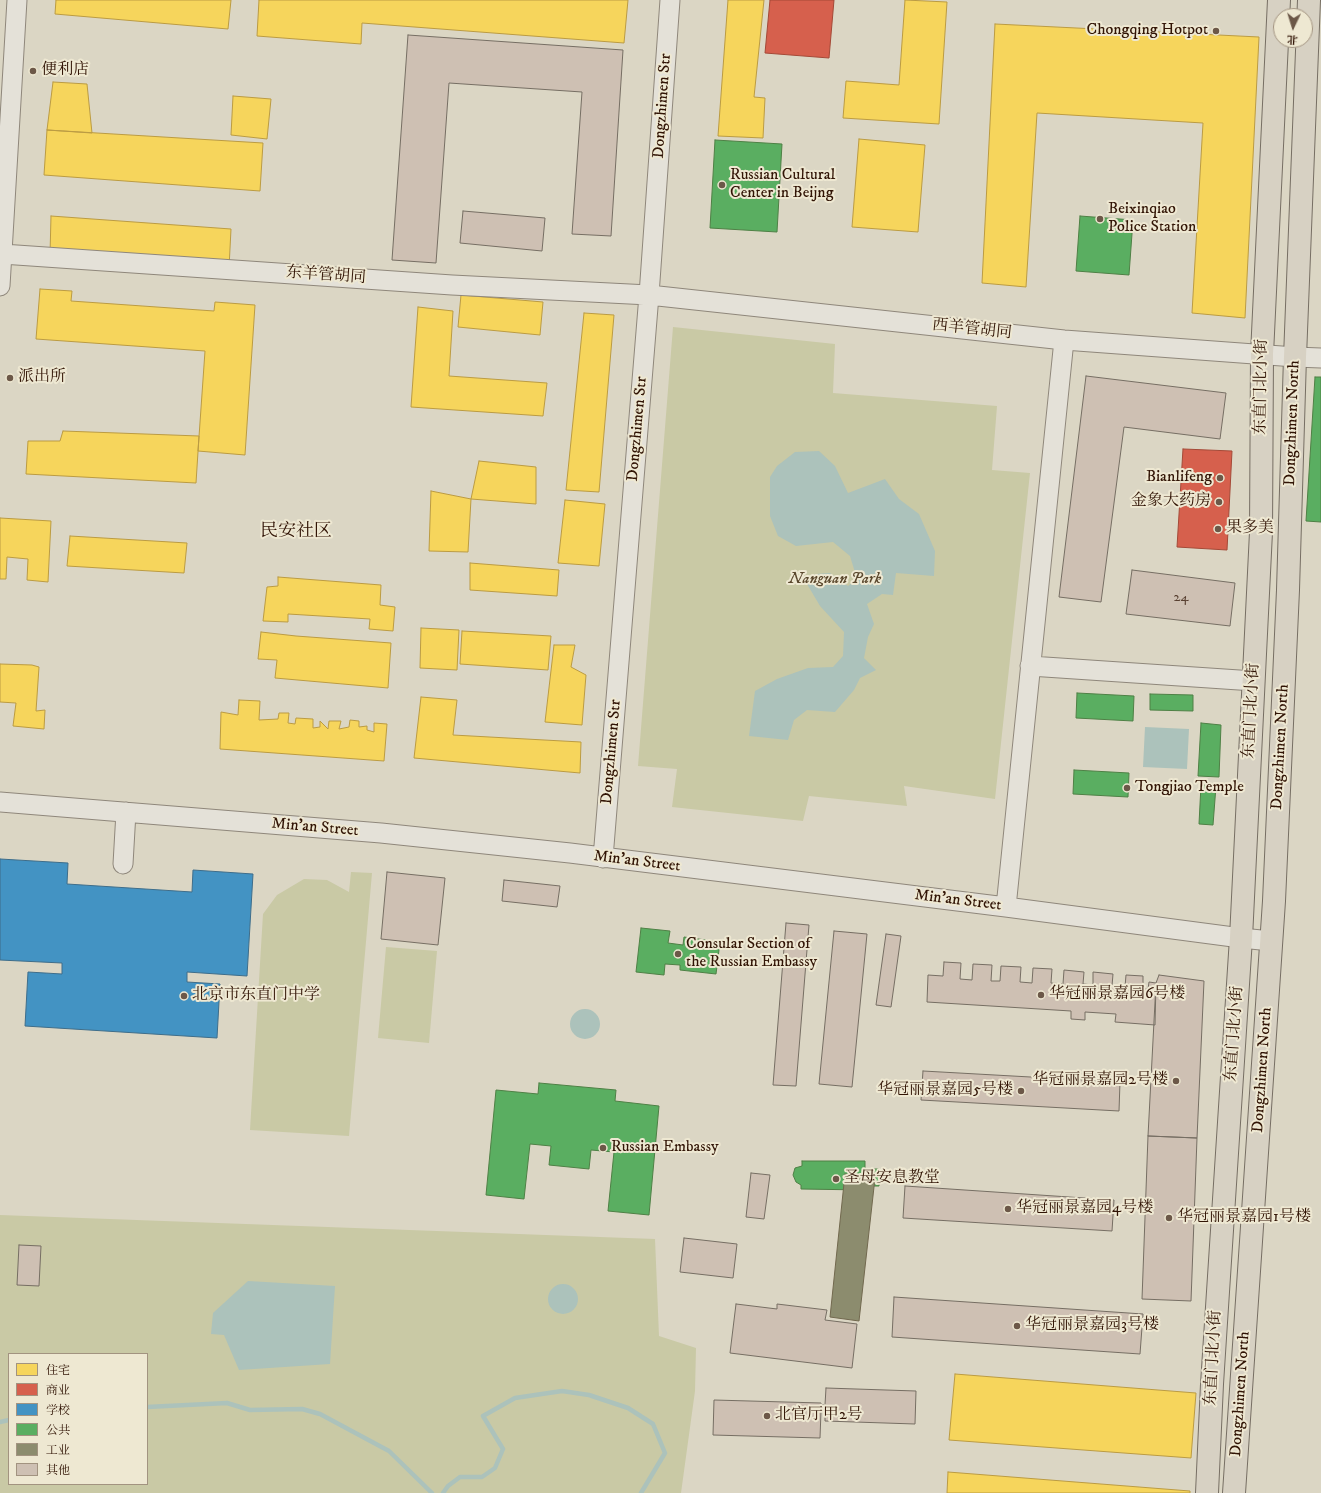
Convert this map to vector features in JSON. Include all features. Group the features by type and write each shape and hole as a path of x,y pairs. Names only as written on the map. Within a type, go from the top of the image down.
{"main road":[{"name":"东直门北小街","path":"1207,1493 1212,1384 1241,938 1254,681 1261,532 1262,354 1279,0"},
{"name":"Dongzhimen North","path":"1234,1493 1272,941 1310,0"}],"street":[{"path":"0,286 17,0"},
{"name":"Dongzhimen Str","path":"603,858 649,295 670,0"},
{"name":"东羊管胡同","path":"2,254 452,285 649,295"},
{"name":"西羊管胡同","path":"649,295 1064,340 1321,358"},
{"path":"1006,906 1064,340"},
{"path":"1030,666 1254,681"},
{"name":"Min'an Street","path":"0,802 381,833 1006,906 1272,941"},
{"path":"123,864 126,812"}],"green space":[{"name":"Nanguan Park","path":"673,327 835,344 833,393 997,406 992,470 1030,473 995,799 904,786 907,806 809,796 803,821 672,807 677,769 638,766"},
{"path":"351,872 372,873 349,1136 250,1130 263,914 277,895 304,879 327,880 349,892"},
{"path":"386,947 437,951 429,1043 378,1038"},
{"path":"0,1215 655,1239 659,1336 696,1348 695,1391 681,1493 0,1493"}],"water":[{"path":"819,451 835,466 848,493 885,479 899,499 919,514 935,551 934,576 896,573 893,595 882,594 867,604 874,624 868,637 864,658 876,670 860,678 854,690 835,712 807,710 794,720 788,740 749,736 755,691 777,679 808,668 833,667 843,656 844,632 820,606 807,584 815,574 830,573 848,586 857,579 850,556 833,542 796,546 778,536 770,516 770,477 777,466 795,452"},
{"path":"1145,727 1189,729 1187,769 1143,767"},
{"path":"585,1009 591,1010 599,1018 599,1030 591,1038 585,1039 579,1038 571,1030 570,1024 571,1018 579,1010"},
{"path":"248,1281 335,1286 330,1364 239,1370 224,1335 211,1334 213,1313"},
{"path":"563,1284 569,1285 577,1293 577,1305 569,1313 563,1314 557,1313 549,1305 548,1299 549,1293 557,1285"}],"building: 住宅":[{"path":"56,0 231,0 228,29 55,14"},
{"path":"259,0 628,0 624,43 362,23 361,44 257,36"},
{"path":"728,0 764,0 754,97 765,98 763,138 718,136"},
{"path":"905,0 947,2 939,124 843,118 846,81 899,85"},
{"path":"995,24 1259,37 1245,318 1192,313 1203,123 1037,113 1026,287 982,283"},
{"path":"53,82 87,84 92,133 47,130"},
{"path":"233,96 271,99 267,139 231,135"},
{"path":"47,130 263,143 260,191 44,175"},
{"path":"859,139 925,145 918,232 852,227"},
{"path":"51,216 231,229 229,268 50,255"},
{"path":"40,289 72,291 71,301 214,311 215,302 255,305 245,455 198,451 205,351 36,339"},
{"path":"461,295 543,302 540,335 458,327"},
{"path":"418,307 453,311 449,376 547,383 543,416 411,407"},
{"path":"584,313 614,315 599,492 566,490"},
{"path":"63,431 199,436 196,483 26,474 28,441 60,441"},
{"path":"479,461 536,467 536,504 471,499"},
{"path":"431,491 471,499 468,552 429,551"},
{"path":"565,500 605,504 599,566 558,563"},
{"path":"0,518 51,521 48,582 27,580 28,559 7,557 6,579 0,579"},
{"path":"70,536 187,543 184,573 67,566"},
{"path":"470,563 559,570 557,596 470,590"},
{"path":"278,577 381,585 380,605 395,607 393,631 369,629 370,619 288,614 288,622 263,621 267,587 278,586"},
{"path":"421,628 459,630 457,670 420,668"},
{"path":"462,631 551,636 548,670 460,664"},
{"path":"261,632 391,643 388,688 275,678 277,660 258,659"},
{"path":"554,645 575,645 571,667 586,675 582,725 545,722"},
{"path":"0,664 32,665 39,667 36,711 45,710 44,729 13,726 16,703 0,702"},
{"path":"421,697 457,700 453,735 581,742 580,773 414,758"},
{"path":"239,700 260,701 259,720 278,719 279,713 289,713 288,723 295,724 296,718 313,719 313,728 320,727 320,721 328,729 329,721 341,721 339,729 349,727 350,720 359,721 359,727 367,726 367,730 374,732 374,723 387,724 384,761 220,749 221,712 238,715"},
{"path":"955,1374 1196,1393 1191,1458 949,1440"},
{"path":"948,1472 1190,1491 1190,1493 947,1493"}],"building: 商业":[{"path":"770,0 834,0 829,58 765,53"},
{"path":"1183,449 1232,451 1227,550 1177,547"}],"building: 学校":[{"path":"0,859 68,863 67,884 192,892 193,870 253,874 247,976 187,972 187,982 220,984 217,1038 25,1026 28,972 62,974 62,963 0,960"}],"building: 公共":[{"path":"715,140 782,144 777,232 710,228"},
{"path":"1080,216 1133,220 1129,275 1076,271"},
{"path":"1315,377 1321,377 1321,522 1306,521"},
{"path":"1077,693 1134,696 1133,721 1076,718"},
{"path":"1150,694 1193,695 1193,711 1150,710"},
{"path":"1201,723 1221,725 1219,777 1198,776"},
{"path":"1074,770 1129,773 1128,797 1073,794"},
{"path":"1201,785 1216,786 1213,825 1199,824"},
{"name":"Consular Section of the Russian Embassy","path":"641,928 670,931 668,943 683,945 684,937 720,942 716,974 680,970 680,965 665,964 664,975 636,972"},
{"name":"Russian Embassy","path":"539,1083 616,1090 615,1101 659,1106 649,1215 608,1211 614,1152 591,1150 589,1169 549,1165 551,1146 530,1144 524,1199 486,1195 496,1090 538,1094"},
{"name":"圣母安息教堂","path":"802,1161 865,1161 865,1169 879,1169 879,1186 864,1186 864,1190 801,1189 801,1185 796,1182 793,1175 795,1168 802,1166"}],"building: 工业":[{"path":"845,1174 875,1178 859,1321 830,1317"}],"building: 其他":[{"path":"408,35 623,50 611,236 572,234 582,92 449,83 436,263 392,260"},
{"path":"463,211 545,218 542,251 460,243"},
{"path":"1086,376 1226,393 1220,439 1124,427 1101,602 1059,597"},
{"path":"1132,570 1235,583 1230,626 1126,614"},
{"path":"387,872 445,878 438,945 381,939"},
{"path":"504,880 560,886 557,907 502,901"},
{"path":"786,923 809,925 796,1086 773,1085"},
{"path":"834,931 867,934 852,1087 819,1084"},
{"path":"886,934 901,936 891,1007 876,1005"},
{"name":"华冠丽景嘉园6号楼","path":"944,962 961,963 960,979 972,980 973,964 992,965 991,981 1000,981 1001,966 1021,967 1020,982 1032,983 1033,968 1052,969 1051,983 1063,984 1064,970 1084,972 1083,984 1093,985 1093,972 1113,974 1112,986 1125,987 1126,975 1143,976 1143,989 1148,989 1149,982 1156,983 1155,1025 1115,1022 1116,1014 1085,1012 1085,1020 1071,1019 1071,1011 927,1002 928,975 943,976"},
{"name":"华冠丽景嘉园2号楼","path":"1159,975 1204,981 1197,1138 1148,1136 1156,983"},
{"name":"华冠丽景嘉园5号楼","path":"923,1071 1120,1082 1119,1111 921,1100"},
{"name":"华冠丽景嘉园1号楼","path":"1148,1136 1197,1138 1191,1301 1142,1299"},
{"path":"751,1173 770,1175 764,1219 746,1217"},
{"name":"华冠丽景嘉园4号楼","path":"905,1186 1114,1200 1112,1231 903,1218"},
{"path":"684,1238 737,1244 733,1278 680,1272"},
{"path":"19,1245 41,1246 39,1286 17,1285"},
{"name":"华冠丽景嘉园3号楼","path":"894,1297 1143,1314 1140,1354 892,1337"},
{"path":"736,1304 777,1309 777,1304 827,1310 825,1320 857,1324 852,1368 730,1353"},
{"name":"北官厅甲2号","path":"826,1388 916,1391 915,1424 825,1421 825,1411 821,1411 820,1438 713,1435 714,1400 821,1403 821,1405 825,1405"}],"waterway":[{"path":"443,1493 448,1486 460,1477 482,1477 495,1468 503,1449 483,1416 515,1398 562,1391 589,1395 628,1408 653,1424 665,1453 641,1493"},
{"path":"148,1407 227,1403 250,1410 302,1409 320,1414 389,1451 432,1493"},
{"path":"0,1422 8,1420"}],"place":[{"name":"Chongqing Hotpot","path":"1216,31"},
{"name":"便利店","path":"33,71"},
{"name":"Russian Cultural Center in Beijng","path":"722,185"},
{"name":"Beixinqiao Police Station","path":"1100,219"},
{"name":"派出所","path":"10,378"},
{"name":"Bianlifeng","path":"1220,478"},
{"name":"金象大药房","path":"1219,502"},
{"name":"果多美","path":"1218,529"},
{"name":"Tongjiao Temple","path":"1127,788"},
{"name":"Consular Section of the Russian Embassy","path":"678,954"},
{"name":"华冠丽景嘉园6号楼","path":"1041,995"},
{"name":"北京市东直门中学","path":"184,996"},
{"name":"华冠丽景嘉园2号楼","path":"1176,1081"},
{"name":"华冠丽景嘉园5号楼","path":"1021,1091"},
{"name":"Russian Embassy","path":"603,1148"},
{"name":"圣母安息教堂","path":"836,1179"},
{"name":"华冠丽景嘉园4号楼","path":"1008,1209"},
{"name":"华冠丽景嘉园1号楼","path":"1169,1218"},
{"name":"华冠丽景嘉园3号楼","path":"1017,1326"},
{"name":"北官厅甲2号","path":"767,1416"}],"district":[{"name":"民安社区","path":"296,532"}]}
